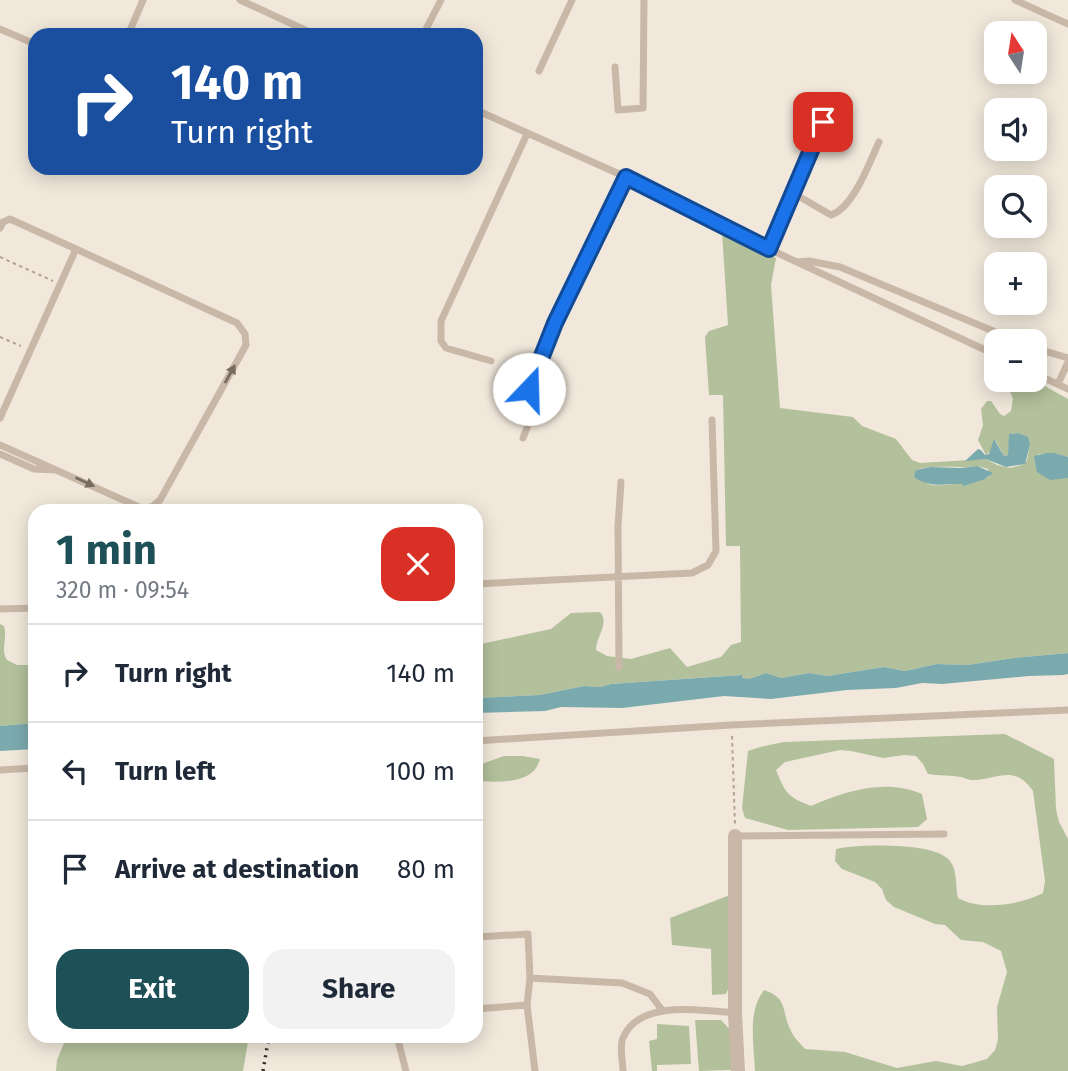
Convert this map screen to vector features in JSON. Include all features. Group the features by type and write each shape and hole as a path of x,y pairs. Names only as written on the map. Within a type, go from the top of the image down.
{"street":[{"path":"735,836 738,1071"}],"lane":[{"path":"131,28 143,0"},
{"path":"240,0 301,28"},
{"path":"426,28 440,0"},
{"path":"539,71 572,0"},
{"path":"615,67 618,110 643,108 644,0"},
{"path":"1015,0 1068,24"},
{"path":"0,29 28,41"},
{"path":"483,113 626,177 769,249 984,349"},
{"path":"769,249 823,122"},
{"path":"491,362 446,348 441,341 441,321 527,134"},
{"path":"793,194 831,215 839,212 850,200 879,142"},
{"path":"523,439 538,400 529,389 546,345 626,177"},
{"path":"0,228 2,222 10,219 237,323 246,334 246,345 155,504"},
{"path":"0,418 76,249"},
{"path":"796,262 808,261 840,267 988,329"},
{"path":"1047,353 1068,360 1058,384"},
{"path":"1047,379 1068,389"},
{"path":"483,584 692,573 708,565 716,551 712,420"},
{"path":"0,444 132,504"},
{"path":"0,454 34,469 59,470"},
{"path":"619,667 618,526 621,482"},
{"path":"0,609 28,608"},
{"path":"483,741 731,725 1068,710"},
{"path":"0,770 28,768"},
{"path":"735,836 944,834"},
{"path":"483,937 528,934 530,978 527,1005 536,1071"},
{"path":"530,978 622,983 650,995 662,1010"},
{"path":"483,1008 527,1005"},
{"path":"623,1071 622,1040 633,1023 662,1010 692,1008 736,1014"},
{"path":"399,1043 406,1071"}],"path":[{"path":"0,257 61,284"},
{"path":"0,337 30,351"},
{"path":"731,725 735,836"}],"green space":[{"path":"722,232 776,258 771,285 780,408 853,417 862,426 896,439 912,460 920,463 986,459 1010,468 1022,465 1027,460 1030,445 1018,433 1010,434 1008,455 1004,456 996,441 986,455 978,440 983,425 981,409 987,401 991,401 1004,416 1011,411 1013,399 1010,392 1047,392 1047,387 1068,399 1068,457 1055,453 1038,454 1060,478 1068,478 1068,653 967,665 937,664 905,671 884,667 827,676 809,673 781,678 766,673 746,680 741,675 600,687 584,686 539,695 483,698 483,644 551,629 571,613 600,612 604,621 596,650 607,656 631,659 670,648 687,667 721,657 731,645 741,642 740,546 726,546 723,395 709,395 705,337 709,331 728,325","holes":["977,466 988,469 989,477 965,486 929,484 924,482 916,470"]},
{"path":"0,624 5,630 4,652 7,660 17,665 28,665 28,724 0,726"},
{"path":"1005,734 1054,759 1056,809 1068,839 1068,1071 755,1071 753,1018 764,990 781,1001 792,1034 805,1049 845,1052 897,1068 936,1061 962,1066 987,1059 995,1050 998,1040 997,1007 1007,972 1001,951 983,942 961,940 945,925 935,924 894,907 886,900 882,889 875,882 842,869 835,861 836,849 896,846 930,850 950,861 954,869 958,898 977,904 1000,905 1034,897 1043,893 1045,881 1033,791 1019,777 1005,775 972,780 928,774 916,756 883,758 840,750 785,762 776,770 785,789 797,800 811,806 852,791 894,787 922,794 927,819 918,827 788,830 745,818 742,808 748,751 784,742"},
{"path":"504,756 540,759 531,774 504,781 483,781 483,764"},
{"path":"730,895 732,980 726,994 712,995 711,949 672,945 670,918"},
{"path":"695,1020 721,1020 731,1031 731,1070 699,1071"},
{"path":"657,1024 689,1026 691,1064 657,1065 657,1071 652,1071 649,1041 657,1039"},
{"path":"64,1043 248,1043 243,1071 56,1071"}],"water":[{"path":"1018,433 1028,437 1030,445 1025,464 1006,467 986,459 965,461 978,449 985,455 989,454 994,439 1004,456 1008,455 1009,434"},
{"path":"1046,453 1068,457 1068,478 1050,480 1037,472 1034,456"},
{"path":"977,466 993,473 985,479 962,487 962,484 931,484 914,477 916,470 931,467"},
{"path":"1068,653 1068,674 942,684 922,683 896,688 847,690 771,699 724,696 622,708 561,707 545,711 483,713 483,698 539,695 584,686 600,687 742,675 743,678 749,679 766,673 781,678 809,673 827,676 884,667 905,671 937,664 967,665"},
{"path":"28,724 28,749 0,751 0,726"}],"railway":[{"path":"263,1071 268,1043"}],"route":[{"path":"529,389 555,323 626,177 769,249 823,122"}]}
